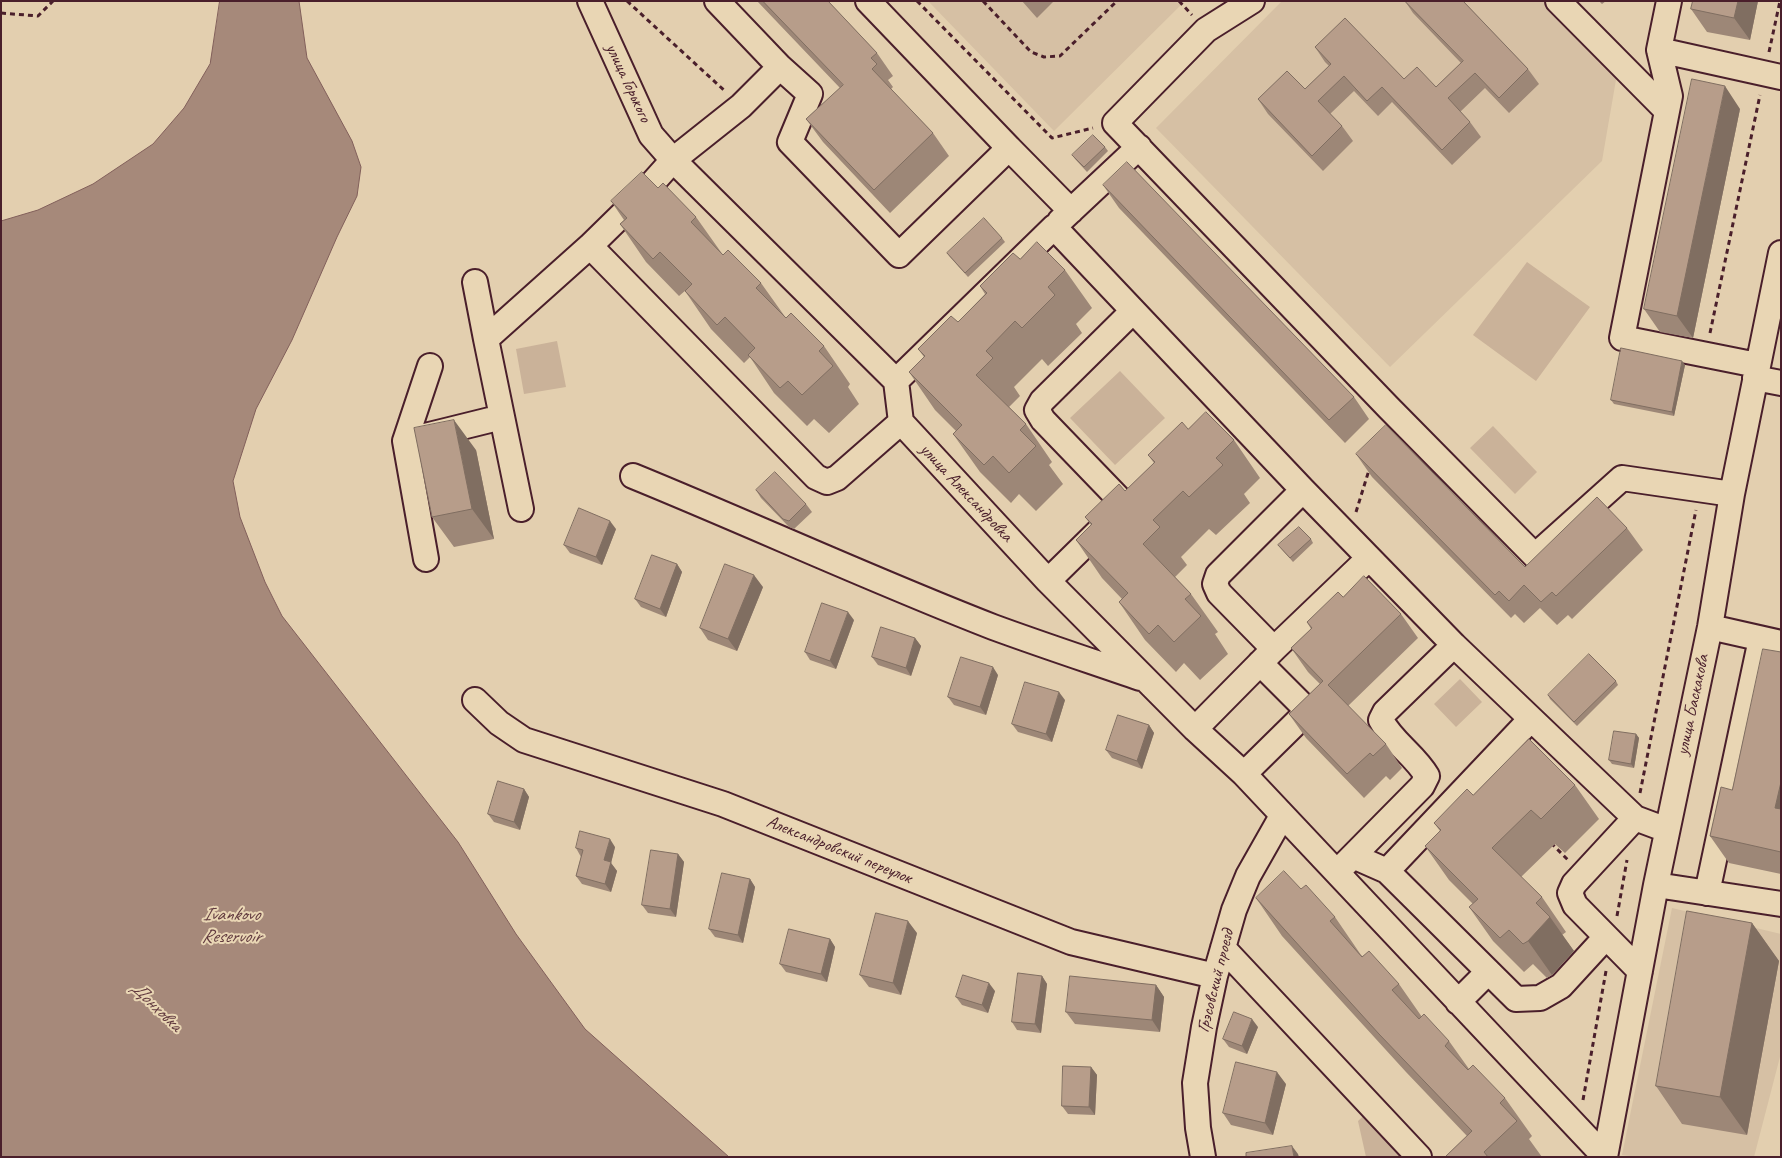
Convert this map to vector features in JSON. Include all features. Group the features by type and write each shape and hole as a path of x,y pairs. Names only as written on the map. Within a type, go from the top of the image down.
{"street":[{"name":"улица Горького","path":"590,1 651,134 673,160"},
{"path":"717,1 780,67 810,94 790,142 898,255 1009,148"},
{"path":"868,1 1071,211"},
{"path":"1252,1 1206,30 1115,123 1390,408 1535,556 1622,478 1732,494"},
{"path":"1558,1 1667,111"},
{"path":"1670,1 1659,50 1670,96 1622,338 1706,355 1756,372 1781,383"},
{"path":"1659,50 1773,75"},
{"path":"486,339 590,246 639,198 673,160 741,106 780,67"},
{"path":"896,381 1139,147"},
{"path":"590,246 816,477 827,482 837,478 901,422 896,381 673,160"},
{"path":"1054,227 1133,311 1221,415 1303,490 1454,645 1635,818 1667,830"},
{"name":"улица Баскакова","path":"1605,1157 1656,884 1710,627 1732,494 1781,252"},
{"path":"475,282 521,509"},
{"path":"1048,581 1132,499 1043,420 1037,410 1042,401 1133,311"},
{"path":"426,559 405,441 430,366"},
{"path":"405,441 502,417"},
{"name":"улица Александровка","path":"901,422 1048,581 1195,729 1244,774 1282,816 1345,864 1458,1002 1605,1157"},
{"path":"633,476 723,513 819,556 994,627 1146,680"},
{"path":"1244,774 1308,711 1219,593 1215,584 1218,575 1303,490"},
{"path":"1195,729 1267,656 1369,558"},
{"path":"1707,893 1771,641 1710,627"},
{"path":"1345,864 1422,786 1427,776 1422,768 1385,729 1381,720 1385,712 1454,645"},
{"name":"Александровский переулок","path":"475,700 499,724 524,740 723,804 1071,942 1215,976"},
{"path":"1386,871 1531,718"},
{"name":"Грэсовский проезд","path":"1203,1157 1198,1128 1195,1083 1215,976 1234,910 1248,876 1282,816"},
{"path":"1635,818 1574,884 1570,893 1575,905 1640,971"},
{"path":"1345,864 1386,871 1516,999 1540,998 1561,986 1606,937"},
{"path":"1656,884 1781,904"},
{"path":"1223,948 1419,1157"},
{"path":"1458,1002 1488,972"}],"path":[{"path":"1,13 38,16 53,1"},
{"path":"627,1 741,106"},
{"path":"917,1 1052,138 1115,123"},
{"path":"983,1 1031,52 1044,57 1060,56 1117,1"},
{"path":"1706,355 1773,75 1780,1"},
{"path":"1348,536 1372,463"},
{"path":"1548,840 1582,875"}],"shaded area":[{"path":"928,1 1185,1 1054,131"},
{"path":"1282,1 1552,1 1618,68 1602,161 1390,367 1156,128"},
{"path":"1527,262 1590,307 1536,381 1473,335"},
{"path":"557,341 566,387 524,394 516,349"},
{"path":"1120,371 1165,418 1115,465 1070,418"},
{"path":"1493,426 1537,472 1515,494 1470,448"},
{"path":"1460,679 1482,702 1456,727 1434,704"},
{"path":"1672,908 1781,934 1781,1053 1754,1157 1637,1157 1622,1155"},
{"path":"1371,1109 1408,1157 1366,1157 1358,1121"}],"water":[{"name":"Ivankovo Reservoir","path":"220,1 299,1 307,58 352,141 361,167 357,196 292,340 256,409 233,481 240,517 265,582 282,616 458,842 516,934 585,1029 729,1157 1,1157 1,221 38,210 93,184 153,144 184,108 210,64"}],"building":[{"path":"763,1 828,1 877,53 871,58 877,64 872,69 933,133 874,190 806,119 843,85"},
{"path":"1405,1 1463,1 1528,69 1499,98 1475,73 1448,98 1470,122 1442,150 1382,87 1367,101 1344,76 1318,101 1342,126 1312,156 1258,99 1287,71 1305,89 1331,64 1315,47 1345,18 1404,79 1417,67 1436,87 1463,61"},
{"path":"1693,1 1738,1 1734,18 1691,9"},
{"path":"1692,79 1725,86 1677,316 1644,309"},
{"path":"1093,135 1105,147 1084,167 1072,155"},
{"path":"1127,162 1354,397 1329,420 1103,185"},
{"path":"642,172 658,188 663,183 696,217 691,222 723,255 728,250 761,283 756,288 786,318 791,313 824,346 819,351 833,366 802,395 788,381 780,388 748,355 755,348 725,317 717,325 685,291 692,284 660,252 653,259 620,224 627,218 611,201"},
{"path":"984,218 1002,238 965,273 947,253"},
{"path":"1037,242 1065,270 1048,287 1055,295 1022,328 1015,321 986,351 993,358 976,375 1026,424 1020,430 1036,446 1009,473 993,456 984,465 953,434 962,425 909,372 925,356 918,349 951,316 958,322 987,293 980,286 1013,253 1020,259"},
{"path":"1621,348 1682,361 1672,412 1611,400"},
{"path":"1206,412 1234,440 1216,458 1223,465 1189,497 1183,491 1153,520 1160,527 1143,544 1191,594 1185,599 1201,616 1174,642 1158,625 1149,634 1119,602 1128,593 1076,540 1092,524 1085,517 1119,484 1125,491 1155,462 1148,455 1182,422 1188,429"},
{"path":"454,420 472,509 432,517 414,428"},
{"path":"1386,425 1525,567 1597,497 1627,528 1556,596 1552,592 1541,602 1524,585 1509,601 1499,591 1495,595 1356,454"},
{"path":"775,472 806,504 789,521 783,519 756,490"},
{"path":"579,508 610,521 596,557 564,545"},
{"path":"1299,527 1311,539 1290,558 1278,545"},
{"path":"652,555 677,564 660,609 635,599"},
{"path":"725,564 754,575 728,639 700,628"},
{"path":"1364,576 1401,614 1328,685 1386,744 1373,756 1370,753 1347,774 1289,714 1323,681 1291,648 1312,628 1307,622 1338,592 1343,597"},
{"path":"822,603 848,612 830,661 805,652"},
{"path":"881,627 915,638 906,668 872,657"},
{"path":"1763,649 1781,652 1781,782 1775,808 1781,809 1781,852 1710,836 1721,787 1732,790"},
{"path":"1589,654 1616,681 1574,722 1548,695"},
{"path":"961,657 993,667 980,707 948,697"},
{"path":"1025,682 1059,692 1046,734 1012,724"},
{"path":"1118,715 1149,725 1137,761 1106,750"},
{"path":"1614,731 1636,734 1631,764 1609,760"},
{"path":"1529,739 1575,785 1541,819 1531,810 1492,848 1542,897 1536,903 1550,917 1523,944 1509,930 1500,938 1469,907 1478,899 1425,846 1441,830 1434,823 1467,789 1473,795"},
{"path":"498,781 524,789 514,822 488,814"},
{"path":"580,831 610,839 604,860 611,862 605,884 576,876 583,850 576,848"},
{"path":"651,850 678,854 670,909 642,905"},
{"path":"1284,871 1301,889 1306,885 1335,917 1330,921 1362,957 1369,951 1399,984 1392,990 1419,1019 1424,1014 1449,1041 1445,1046 1468,1070 1473,1065 1505,1098 1500,1103 1517,1121 1484,1152 1488,1157 1445,1157 1472,1131 1379,1034 1256,898"},
{"path":"722,873 750,879 738,935 709,929"},
{"path":"1687,911 1752,923 1720,1097 1656,1086"},
{"path":"876,913 908,921 893,983 860,975"},
{"path":"789,929 830,939 821,974 780,964"},
{"path":"1018,973 1042,976 1035,1024 1012,1022"},
{"path":"963,975 989,983 982,1005 956,997"},
{"path":"1070,976 1156,985 1152,1020 1066,1012"},
{"path":"1234,1012 1252,1019 1242,1046 1223,1039"},
{"path":"1236,1062 1277,1072 1265,1123 1223,1113"},
{"path":"1063,1066 1091,1067 1089,1107 1062,1106"},
{"path":"1292,1146 1294,1157 1246,1157 1246,1153"}],"water label":[{"name":"Донховка","path":"156,1007"}]}
